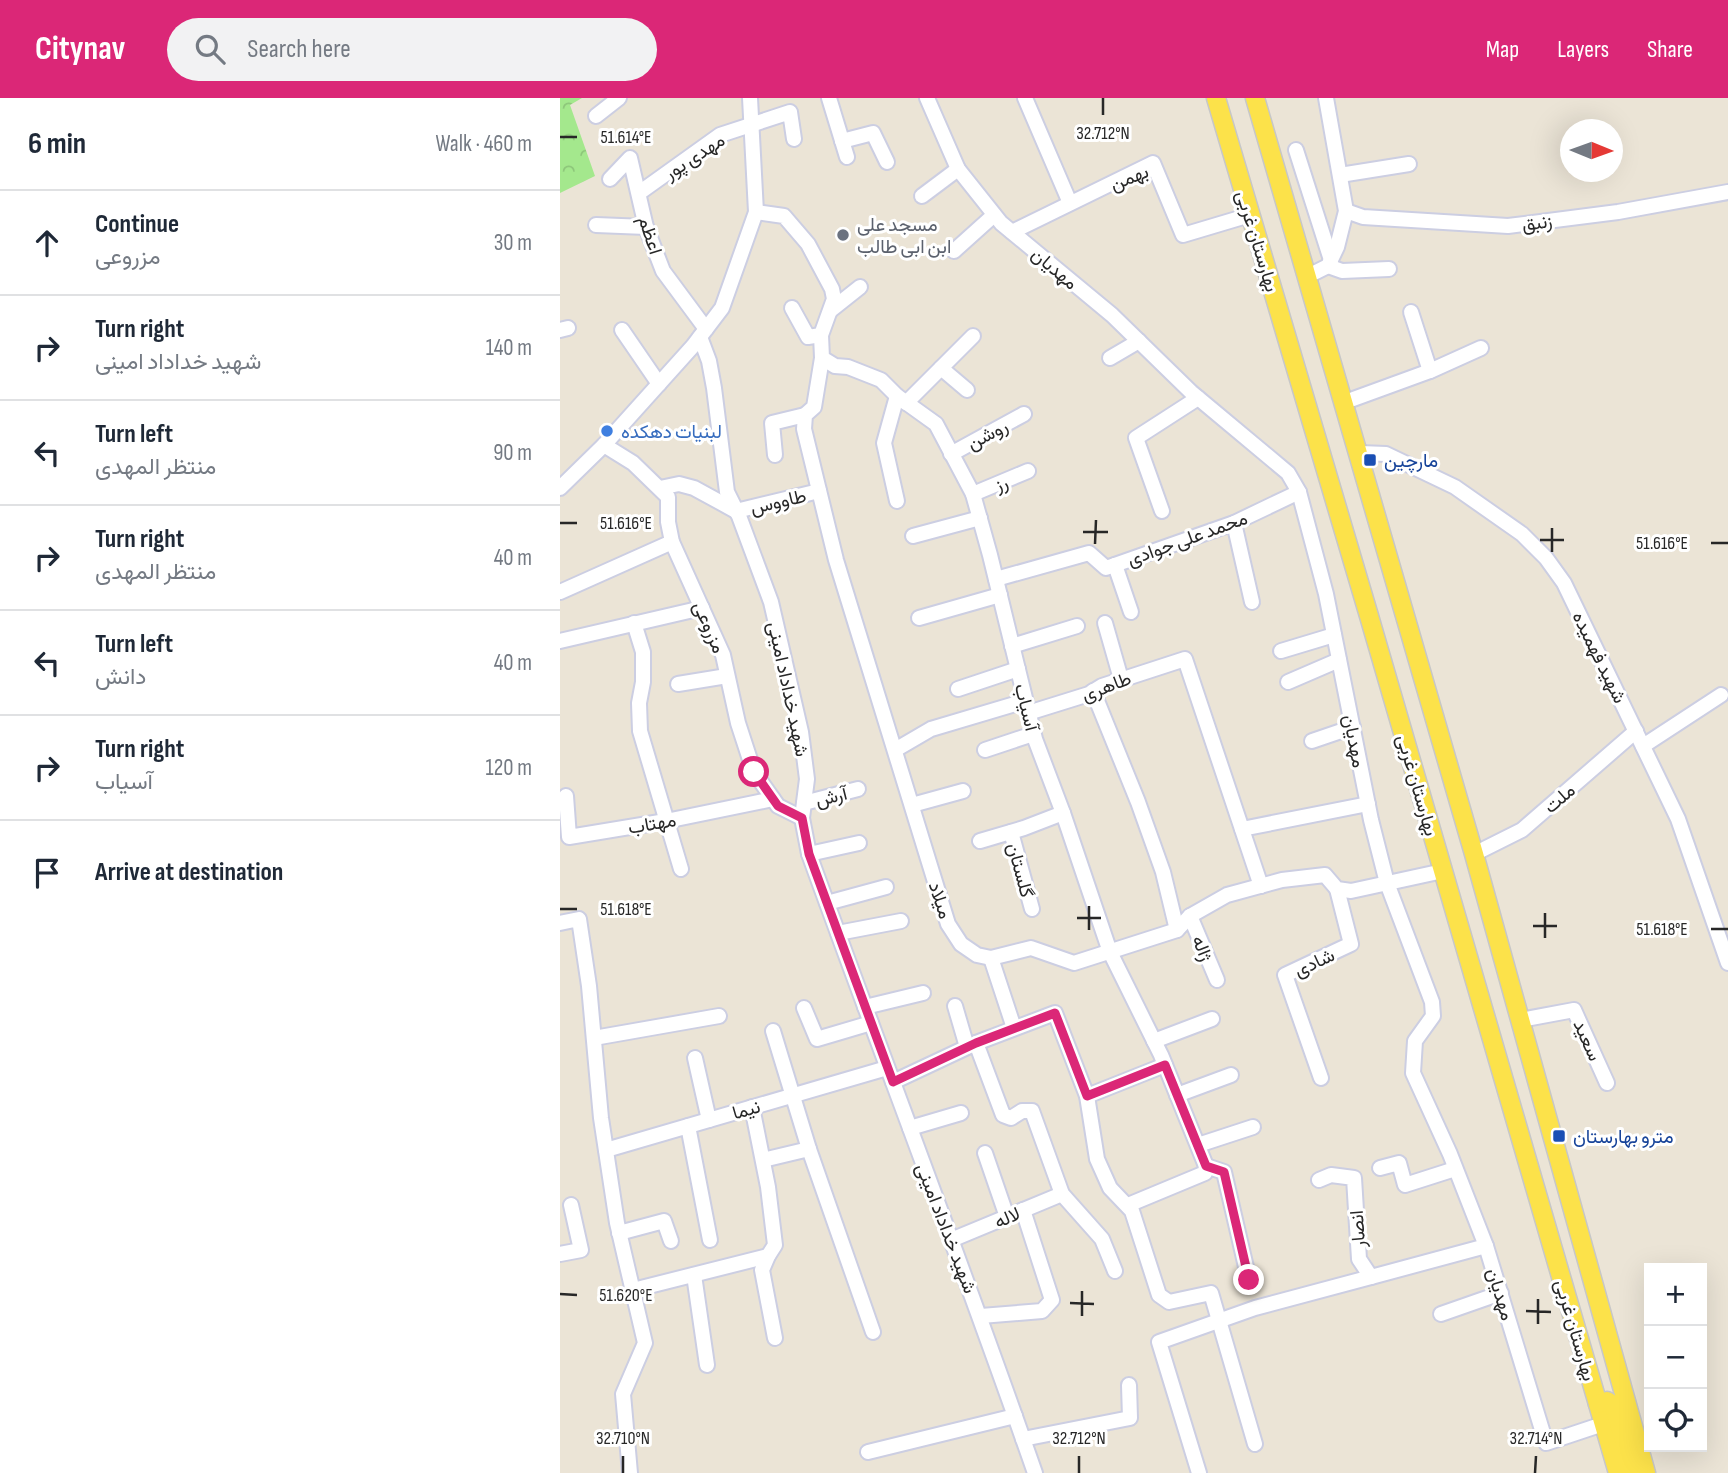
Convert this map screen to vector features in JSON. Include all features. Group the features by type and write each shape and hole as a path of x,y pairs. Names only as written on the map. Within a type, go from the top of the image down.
{"main road":[{"name":"بهارستان غربی","path":"1216,98 1618,1473"},
{"name":"بهارستان غربی","path":"1255,98 1360,453 1646,1473"},
{"path":"1556,1260 1575,1293 1596,1357 1603,1360 1614,1356"},
{"path":"1598,1405 1606,1401 1613,1405 1635,1473"}],"street":[{"path":"596,116 619,98"},
{"path":"560,488 604,445 659,384 722,307 756,212 750,98"},
{"path":"829,98 847,157"},
{"name":"مهدیان","path":"927,98 958,169 995,215 1112,315 1198,398 1289,473 1299,492 1334,635 1387,883 1432,1002 1433,1016 1415,1041 1413,1073 1486,1247 1546,1443 1603,1424"},
{"path":"1025,98 1070,203"},
{"path":"1308,276 1329,263 1337,247 1346,211 1326,98"},
{"name":"مهدی پور","path":"639,193 720,135 790,112 794,139"},
{"path":"842,141 873,133 887,162"},
{"path":"1296,150 1329,263 1342,271 1389,269"},
{"name":"اعظم","path":"610,179 630,158 646,227 663,271 703,333"},
{"name":"بهمن","path":"1012,232 1153,163 1183,235 1250,215"},
{"path":"1339,175 1409,164"},
{"path":"922,197 958,169"},
{"path":"1281,186 1304,180"},
{"name":"زنبق","path":"1346,211 1363,218 1508,226 1618,212 1728,192"},
{"path":"756,212 784,216 808,244 832,289 834,299 821,335 822,358"},
{"path":"954,251 995,215"},
{"path":"1293,227 1318,219"},
{"path":"596,225 646,227"},
{"path":"831,310 860,287"},
{"path":"792,308 808,337 821,335"},
{"path":"1411,312 1430,371"},
{"path":"622,330 659,384"},
{"name":"شهید خداداد امینی","path":"703,333 714,388 727,492 771,602 798,719 807,779 802,818 809,854 981,1316 1035,1473"},
{"path":"897,501 884,443 902,399 941,368 972,336"},
{"path":"1110,358 1139,341"},
{"path":"1345,402 1430,371 1481,348"},
{"name":"آسیاب","path":"822,358 835,366 848,367 881,380 936,424 973,494 1033,734 1110,952 1165,1065 1206,1166 1224,1172 1249,1280"},
{"name":"میلاد","path":"822,358 814,407 805,415 804,429 836,560 948,924 961,944 977,955 991,958"},
{"path":"941,368 967,390"},
{"path":"1162,511 1136,438 1198,398"},
{"name":"روشن","path":"951,454 1024,414"},
{"path":"775,454 772,423 805,415"},
{"path":"604,445 633,463 660,488 680,484 694,488 736,510"},
{"name":"شهید فهمیده","path":"1360,453 1386,454 1455,487 1522,534 1546,558 1564,583 1678,819 1728,963"},
{"name":"رز","path":"973,494 1028,471"},
{"name":"مزروعی","path":"660,488 668,497 668,522 672,542 723,655 738,723 754,772 778,806 802,818"},
{"name":"طاووس","path":"736,510 819,491"},
{"name":"محمد علی جوادی","path":"996,579 1088,553 1106,568 1234,523 1299,492"},
{"path":"913,536 980,518"},
{"path":"1234,523 1252,601"},
{"path":"560,592 672,542"},
{"path":"1115,565 1131,612"},
{"path":"919,618 1000,595"},
{"path":"560,641 702,608"},
{"path":"634,623 643,652 640,731 681,869"},
{"path":"1105,624 1121,679"},
{"path":"1012,646 1077,626"},
{"path":"1281,651 1334,635"},
{"name":"طاهری","path":"895,750 930,729 1093,691 1121,679 1185,659 1242,829"},
{"path":"1287,682 1339,660"},
{"path":"958,689 1018,669"},
{"path":"678,684 727,676"},
{"path":"1093,691 1151,837 1163,872 1177,930"},
{"path":"1643,747 1721,695"},
{"path":"1312,741 1353,727"},
{"name":"ملت","path":"1474,854 1522,830 1636,731"},
{"path":"985,750 1033,734"},
{"name":"آرش","path":"804,803 858,789"},
{"path":"912,805 962,791"},
{"name":"مهتاب","path":"566,796 569,837 774,799"},
{"path":"1261,886 1242,829 1368,804"},
{"path":"980,841 1063,813"},
{"name":"گلستان","path":"1011,832 1032,909"},
{"path":"809,854 859,843"},
{"path":"1014,1028 991,958 1031,948 1074,963 1177,930 1190,916 1227,895 1282,880 1325,875 1337,889 1351,891 1443,871"},
{"path":"827,903 886,887"},
{"name":"شادی","path":"1321,1078 1285,975 1351,944 1337,889"},
{"name":"ژاله","path":"1190,916 1217,980"},
{"path":"560,923 579,919 589,986 606,1150 619,1233 645,1343 623,1394 630,1473"},
{"path":"838,933 901,921"},
{"path":"864,1007 923,993"},
{"path":"955,1006 1003,1115 1011,1118 1022,1111 1032,1111 1062,1194 1102,1239 1115,1271"},
{"path":"804,1008 817,1039 871,1023"},
{"name":"سعید","path":"1520,1020 1574,1010 1607,1083"},
{"path":"893,1082 972,1045 1055,1013 1087,1096 1097,1159 1110,1188 1128,1205 1140,1232 1159,1295 1169,1302 1211,1293 1255,1444"},
{"path":"594,1038 719,1016"},
{"path":"1154,1041 1212,1019"},
{"path":"773,1031 791,1096 873,1332"},
{"path":"695,1058 709,1120"},
{"path":"1087,1096 1165,1065"},
{"name":"نیما","path":"606,1150 887,1068"},
{"path":"1177,1095 1231,1075"},
{"path":"752,1107 763,1160 775,1245 762,1269 775,1338"},
{"path":"910,1128 961,1113"},
{"path":"688,1126 710,1240"},
{"path":"1198,1145 1253,1127"},
{"path":"763,1160 809,1149"},
{"path":"985,1153 1007,1217"},
{"path":"1380,1168 1399,1163 1405,1185 1455,1169"},
{"path":"1128,1205 1205,1174 1206,1166"},
{"name":"انصار","path":"1320,1180 1331,1175 1353,1178 1359,1259 1371,1277"},
{"name":"لاله","path":"951,1240 1062,1194"},
{"path":"560,1254 581,1250 571,1205"},
{"path":"981,1316 1042,1311 1052,1300 1023,1210"},
{"path":"619,1233 664,1221 671,1241"},
{"path":"1199,1473 1159,1342 1268,1304 1486,1247"},
{"path":"632,1290 768,1256"},
{"path":"694,1275 706,1365"},
{"path":"1441,1314 1501,1293"},
{"path":"1023,1439 1130,1418 1129,1385"},
{"path":"868,1452 1015,1416"}],"green space":[{"path":"560,98 582,98 570,105 595,176 560,193"}],"place":[{"name":"مسجد علی ابن ابی طالب","path":"843,235"},
{"name":"لبنیات دهکده","path":"607,431"},
{"name":"مارچین","path":"1370,460"},
{"name":"مترو بهارستان","path":"1559,1136"}],"route":[{"path":"754,772 778,806 802,818 809,854 893,1082 976,1043 1055,1013 1087,1096 1165,1065 1206,1166 1224,1172 1249,1280"}]}
